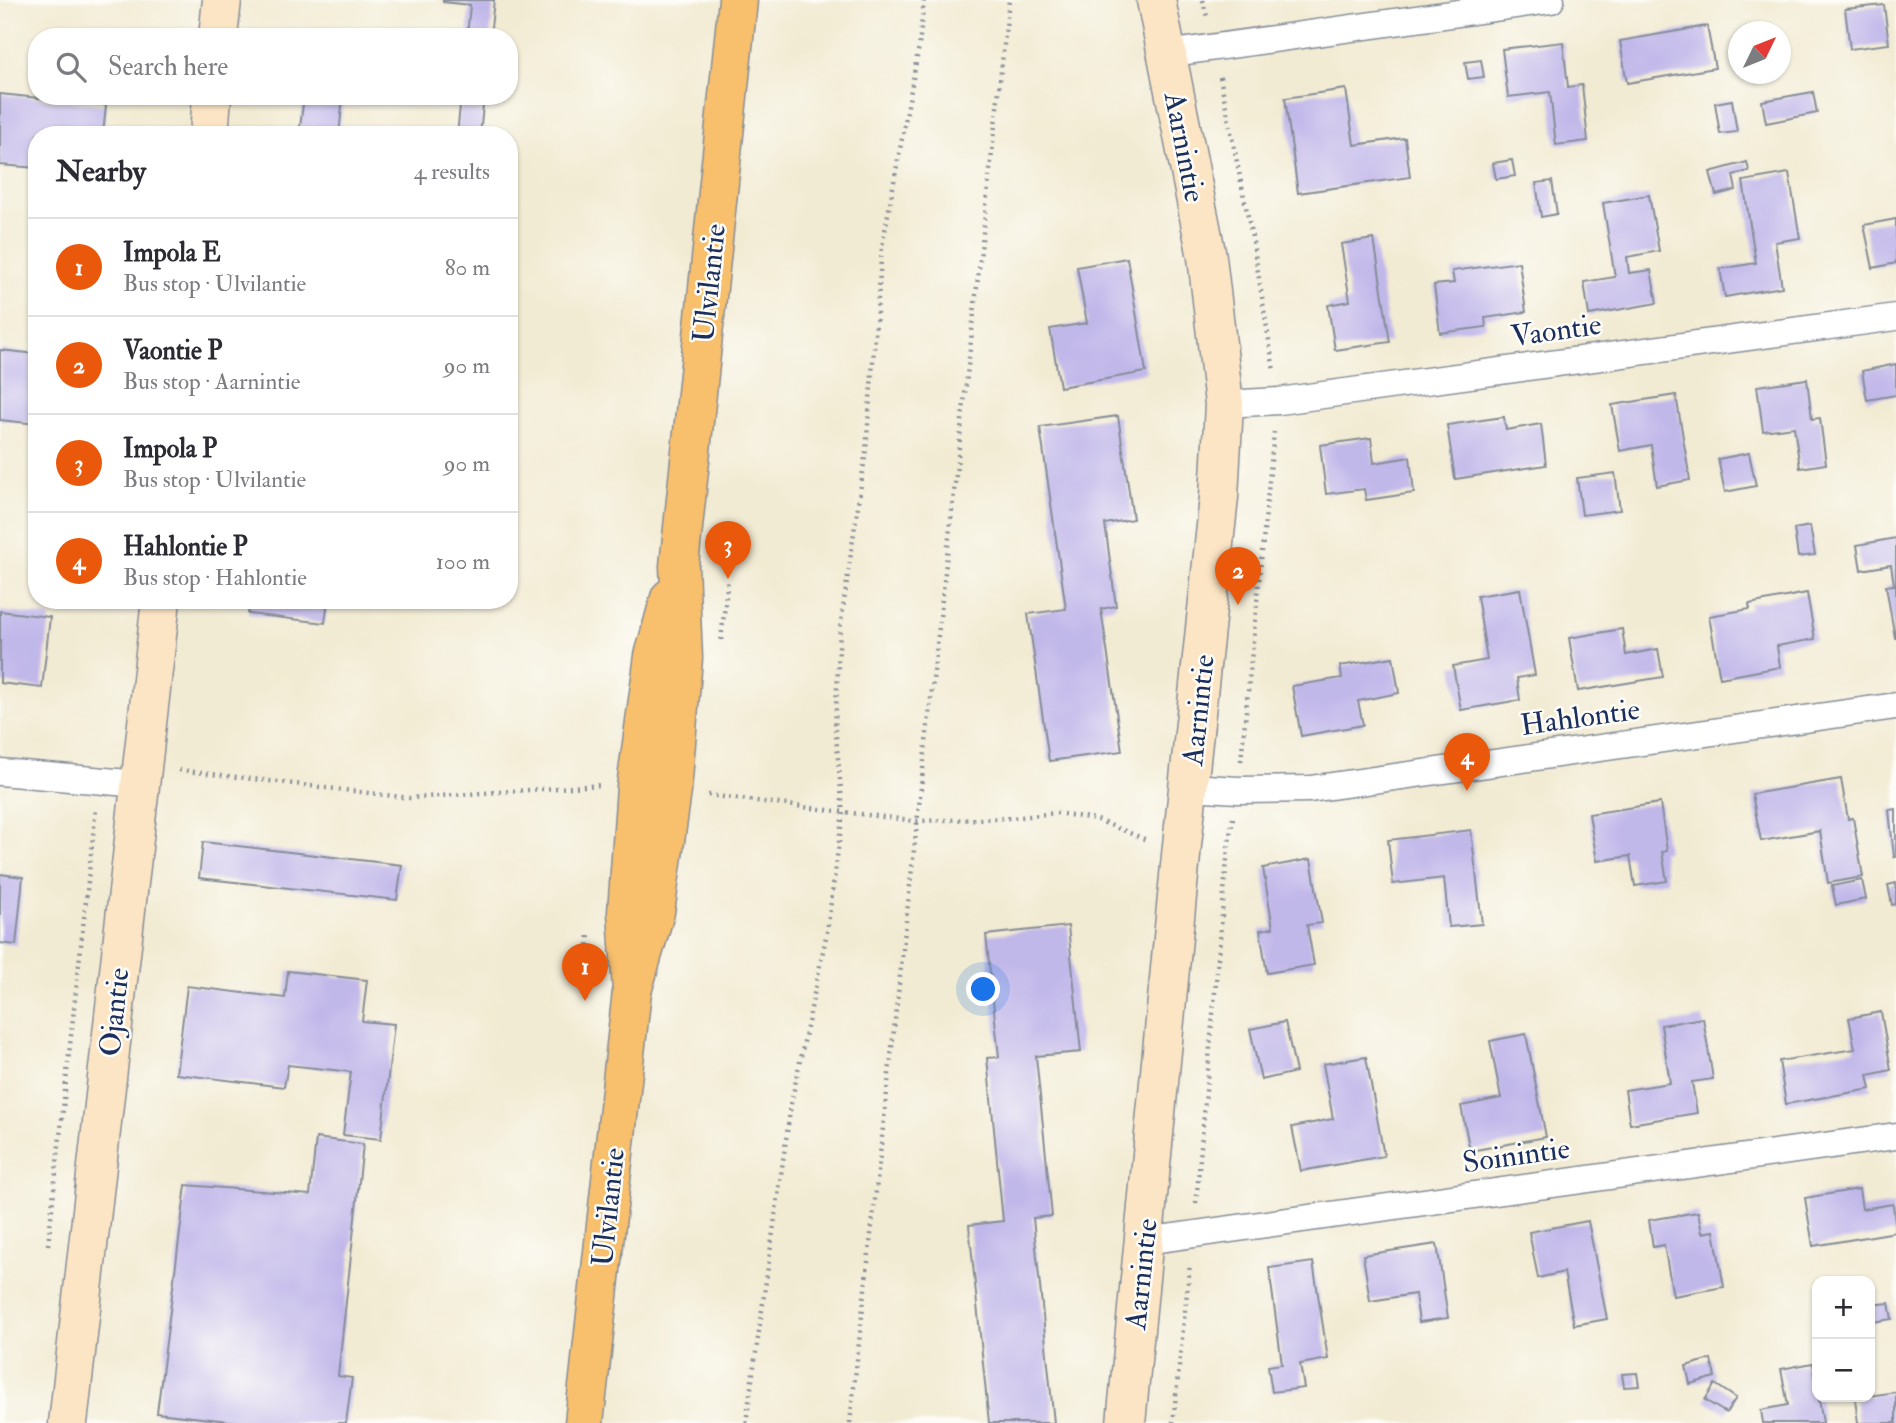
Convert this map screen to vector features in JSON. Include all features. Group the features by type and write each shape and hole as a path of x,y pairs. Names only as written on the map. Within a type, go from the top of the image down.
{"main road":[{"name":"Ulvilantie","path":"584,1423 632,991 655,912 673,791 683,658 679,566 738,0"}],"street":[{"path":"219,28 222,0"},
{"name":"Aarnintie","path":"1126,1423 1219,497 1224,404 1207,257 1156,0"},
{"path":"1166,54 1551,0"},
{"path":"210,126 211,105"},
{"name":"Vaontie","path":"1224,404 1279,401 1896,317"},
{"name":"Ojantie","path":"68,1423 159,609"},
{"name":"Hahlontie","path":"1190,787 1238,790 1310,789 1896,706"},
{"path":"0,772 139,784"},
{"name":"Soinintie","path":"1144,1241 1896,1136"}],"path":[{"path":"746,1423 791,1104 827,932 843,812 835,726 840,629 866,450 882,247 919,46 924,0"},
{"path":"850,1423 1009,0"}],"building":[{"path":"494,0 491,28 468,28 470,5 443,2"},
{"path":"1884,5 1889,44 1850,49 1845,9"},
{"path":"1707,26 1715,68 1627,83 1620,41"},
{"path":"1563,42 1568,87 1582,85 1588,141 1556,145 1550,92 1508,97 1502,49"},
{"path":"1481,60 1484,77 1468,79 1465,62"},
{"path":"1346,89 1354,145 1405,138 1410,177 1298,193 1285,98"},
{"path":"1813,92 1817,113 1766,123 1762,101"},
{"path":"0,94 28,97 28,105 106,105 104,126 28,126 28,167 0,165"},
{"path":"1732,100 1737,132 1720,134 1715,103"},
{"path":"303,105 342,105 340,126 300,126"},
{"path":"460,105 483,105 481,126 458,126"},
{"path":"1512,160 1515,176 1496,179 1493,163"},
{"path":"1747,162 1749,171 1733,175 1736,190 1716,195 1710,172"},
{"path":"1789,173 1800,238 1775,242 1782,287 1725,297 1720,269 1756,263 1743,181"},
{"path":"1552,181 1557,214 1541,217 1536,183"},
{"path":"1649,195 1659,251 1627,257 1629,273 1651,270 1657,303 1589,315 1584,282 1615,277 1603,203"},
{"path":"1896,219 1896,263 1873,268 1864,225"},
{"path":"1374,239 1390,342 1335,350 1328,305 1350,301 1341,244"},
{"path":"1127,258 1146,372 1060,387 1050,329 1087,323 1077,267"},
{"path":"1519,262 1526,312 1485,318 1486,327 1440,333 1434,285 1454,283 1452,271"},
{"path":"0,350 28,353 28,423 0,420"},
{"path":"1896,364 1896,395 1867,400 1862,371"},
{"path":"1807,379 1812,419 1820,418 1826,464 1800,468 1794,427 1763,431 1757,386"},
{"path":"1676,395 1690,480 1657,486 1651,445 1620,451 1612,405"},
{"path":"1118,416 1133,519 1105,524 1116,606 1101,609 1122,751 1049,761 1028,614 1066,609 1040,427"},
{"path":"1504,417 1506,430 1541,424 1546,465 1455,479 1447,425"},
{"path":"1371,438 1374,463 1410,457 1414,493 1366,500 1364,489 1326,494 1320,445"},
{"path":"1749,453 1756,486 1725,492 1718,459"},
{"path":"1615,473 1620,510 1582,515 1577,478"},
{"path":"1810,526 1815,555 1798,557 1794,529"},
{"path":"1896,538 1895,638 1886,586 1894,585 1891,565 1861,570 1857,545"},
{"path":"1520,589 1535,675 1517,678 1520,700 1461,710 1453,666 1487,660 1477,596"},
{"path":"1807,593 1815,639 1777,646 1780,667 1720,678 1709,616 1750,609 1749,604"},
{"path":"249,609 327,609 325,623 248,614"},
{"path":"0,611 50,617 42,688 0,683"},
{"path":"1622,629 1626,655 1658,649 1663,677 1578,691 1569,638"},
{"path":"1393,657 1399,693 1358,701 1363,725 1301,736 1292,686 1342,678 1340,666"},
{"path":"1841,779 1848,819 1853,818 1863,877 1828,883 1820,831 1761,841 1752,794"},
{"path":"1660,803 1667,851 1662,852 1667,881 1635,886 1630,856 1597,861 1589,814"},
{"path":"1896,809 1896,857 1894,857 1889,810"},
{"path":"1471,830 1482,924 1449,927 1444,878 1393,884 1388,840"},
{"path":"203,842 402,865 397,900 199,878"},
{"path":"1311,859 1322,923 1307,925 1314,965 1267,973 1260,930 1273,928 1263,868"},
{"path":"0,874 23,877 16,945 0,943"},
{"path":"1862,880 1866,899 1836,905 1832,886"},
{"path":"1896,883 1896,904 1892,905 1888,885"},
{"path":"1068,926 1081,1052 1036,1056 1052,1216 1033,1218 1054,1423 989,1423 969,1225 1003,1221 987,1058 999,1057 986,935"},
{"path":"288,971 367,980 362,1021 394,1024 381,1139 343,1135 351,1072 288,1065 284,1087 176,1074 187,986 285,998"},
{"path":"1881,1012 1891,1070 1868,1075 1871,1089 1786,1104 1779,1061 1855,1049 1849,1018"},
{"path":"1703,1018 1713,1079 1692,1082 1697,1113 1630,1124 1625,1090 1670,1083 1661,1025"},
{"path":"1285,1022 1296,1072 1261,1080 1250,1029"},
{"path":"1526,1034 1546,1137 1470,1151 1461,1106 1501,1098 1490,1041"},
{"path":"1366,1057 1384,1156 1301,1171 1292,1127 1333,1119 1323,1064"},
{"path":"316,1138 363,1144 338,1376 352,1378 346,1423 247,1423 157,1413 186,1185 310,1195"},
{"path":"1859,1189 1862,1209 1893,1204 1896,1232 1813,1246 1805,1198"},
{"path":"1698,1212 1702,1233 1714,1231 1724,1287 1673,1296 1664,1245 1653,1247 1649,1220"},
{"path":"1588,1221 1607,1319 1574,1325 1564,1272 1538,1278 1529,1232"},
{"path":"1437,1244 1448,1318 1419,1322 1415,1294 1370,1301 1363,1255"},
{"path":"1313,1262 1328,1359 1300,1364 1304,1388 1272,1392 1268,1366 1282,1364 1269,1268"},
{"path":"1889,1303 1892,1319 1875,1322 1875,1304"},
{"path":"1711,1359 1715,1377 1690,1384 1686,1366"},
{"path":"1812,1363 1812,1402 1820,1402 1823,1423 1763,1423 1761,1410 1788,1405 1781,1369"},
{"path":"1637,1373 1639,1386 1624,1387 1622,1374"},
{"path":"1715,1384 1736,1398 1726,1413 1705,1400"},
{"path":"1896,1392 1896,1423 1858,1423 1855,1402 1875,1402 1875,1395"}],"place":[{"name":"Impola P","path":"728,579"},
{"name":"Vaontie P","path":"1238,605"},
{"name":"Hahlontie P","path":"1467,791"},
{"name":"Impola E","path":"585,1001"}]}
